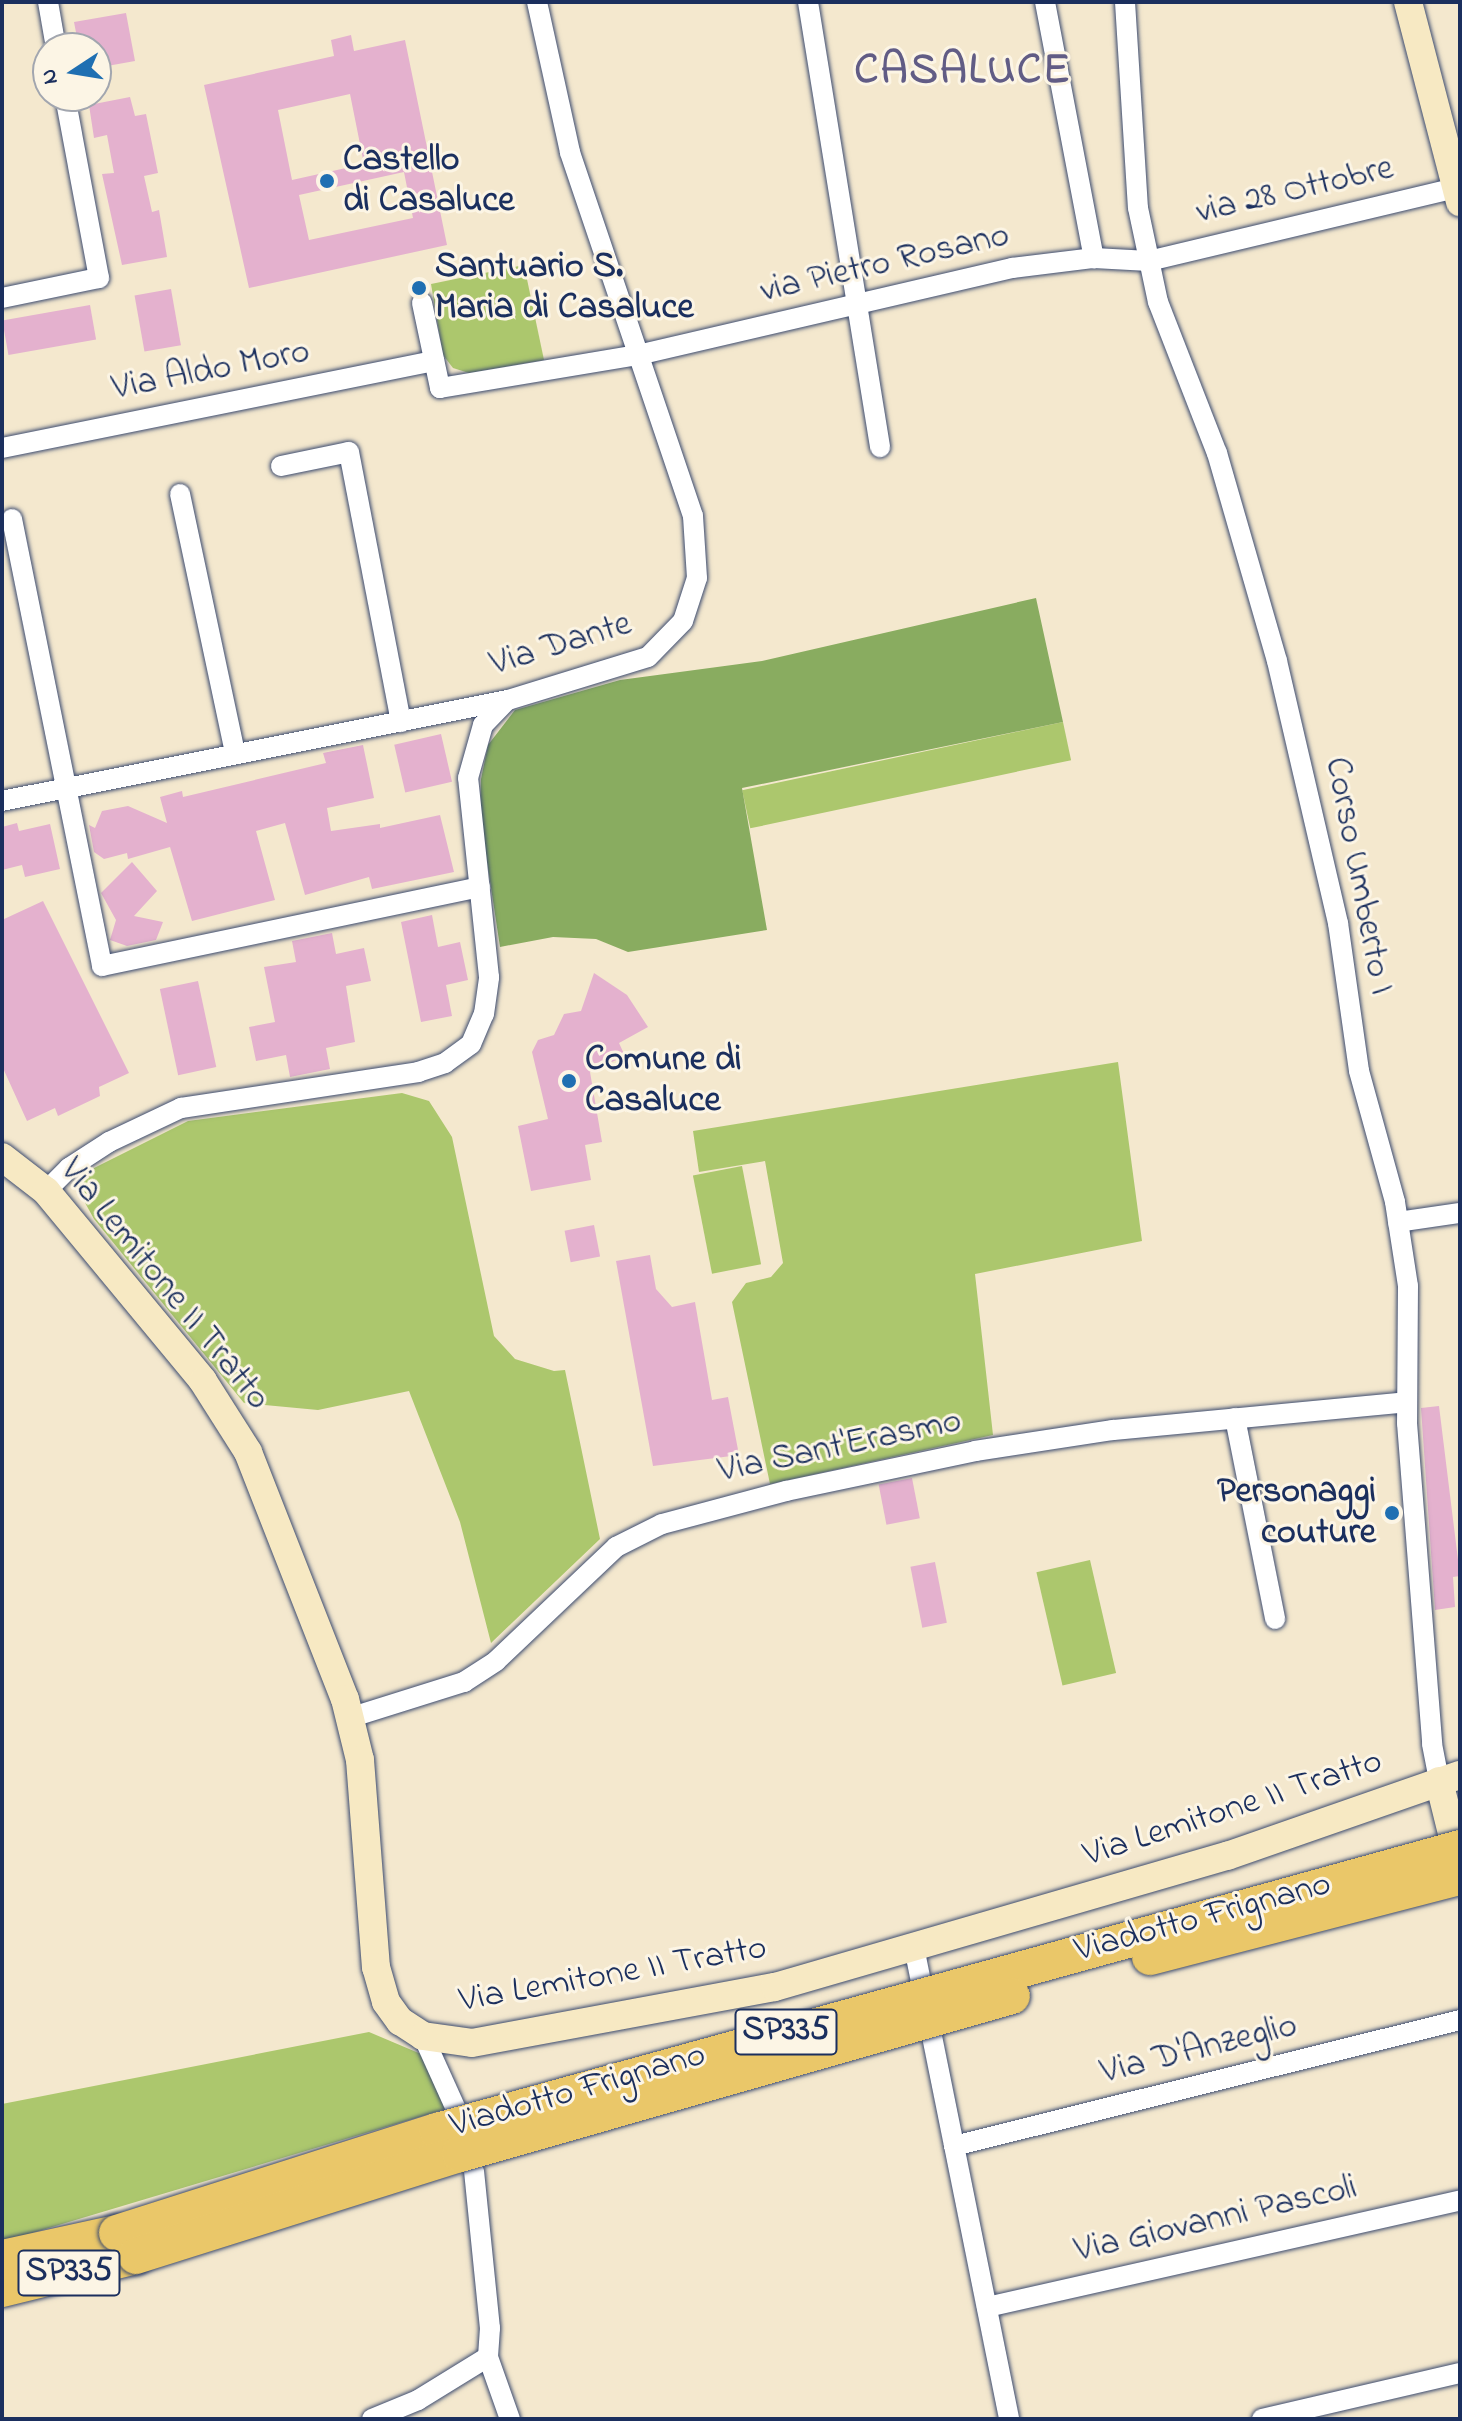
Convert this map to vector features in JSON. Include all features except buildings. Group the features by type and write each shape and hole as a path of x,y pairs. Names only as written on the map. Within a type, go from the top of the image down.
{"highway":[{"name":"Viadotto Frignano","path":"126,2245 539,2102 1460,1848"},
{"name":"Viadotto Frignano","path":"126,2245 460,2154 1003,1998 1460,1877"},
{"name":"SP335","path":"2,2258 126,2245"},
{"name":"SP335","path":"2,2289 126,2245"}],"street":[{"path":"48,2 53,32"},
{"name":"Via Dante","path":"2,801 508,700 648,657 671,637 692,599 698,559 693,516 570,152 537,2"},
{"path":"808,2 860,303 880,447"},
{"path":"1045,2 1094,258"},
{"name":"Corso Umberto I","path":"1125,2 1131,139 1158,302 1217,453 1277,661 1338,923 1359,1071 1398,1222 1408,1286 1407,1402 1432,1744 1450,1778"},
{"path":"1408,2 1458,195"},
{"path":"2,298 99,278 68,112"},
{"name":"via 28 Ottobre","path":"1149,261 1458,195"},
{"name":"via Pietro Rosano","path":"434,361 440,388 638,355 1012,268 1094,258 1149,261"},
{"path":"422,303 434,361"},
{"name":"Via Aldo Moro","path":"2,448 434,361"},
{"path":"281,466 349,452 401,722"},
{"path":"180,494 235,753"},
{"path":"12,519 102,966 480,887"},
{"path":"46,1191 69,1168 109,1142 181,1108 397,1076 460,1055 478,1031 489,977 468,804 470,762 483,725 508,700"},
{"name":"Via Lemitone II Tratto","path":"2,1157 46,1191 227,1412 268,1501 349,1718 360,1760 376,1967 386,2002 400,2021 423,2036 472,2043 775,1987 1227,1856 1450,1778"},
{"path":"1398,1222 1460,1213"},
{"name":"Via Sant'Erasmo","path":"349,1718 464,1682 496,1661 616,1547 662,1524 774,1493 975,1451 1235,1418 1407,1402"},
{"path":"1235,1418 1275,1619"},
{"path":"1450,1778 1460,1866"},
{"path":"914,1947 1009,2419"},
{"name":"Via D'Anzeglio","path":"954,2146 1460,2020"},
{"path":"423,2036 456,2109"},
{"path":"474,2171 490,2328 488,2357 510,2419"},
{"name":"Via Giovanni Pascoli","path":"987,2307 1460,2200"},
{"path":"372,2419 431,2393 488,2357"},
{"path":"1262,2419 1460,2373"}],"green space":[{"path":"524,265 544,360 469,373 453,368 443,355 431,284"},
{"path":"1036,598 1063,722 742,788 767,930 628,952 596,939 553,937 500,947 480,815 481,779 488,745 515,710 620,680 762,661"},
{"path":"1063,722 1071,760 750,828 742,790"},
{"path":"1118,1062 1142,1241 975,1274 993,1435 770,1484 732,1302 746,1283 771,1277 783,1263 765,1161 699,1172 693,1131"},
{"path":"402,1093 429,1101 452,1137 494,1336 515,1359 554,1371 565,1370 600,1539 491,1643 460,1522 409,1391 318,1410 244,1403 94,1219 78,1190 86,1172 188,1121"},
{"path":"742,1166 761,1264 712,1274 693,1176"},
{"path":"1090,1560 1116,1673 1063,1685 1036,1572"},
{"path":"369,2032 421,2054 446,2109 2,2242 2,2104"}],"place":[{"name":"Castello di Casaluce","path":"327,181"},
{"name":"Santuario S. Maria di Casaluce","path":"419,288"},
{"name":"Comune di Casaluce","path":"569,1081"},
{"name":"Personaggi couture","path":"1392,1513"}],"district":[{"name":"CASALUCE","path":"963,71"}]}
